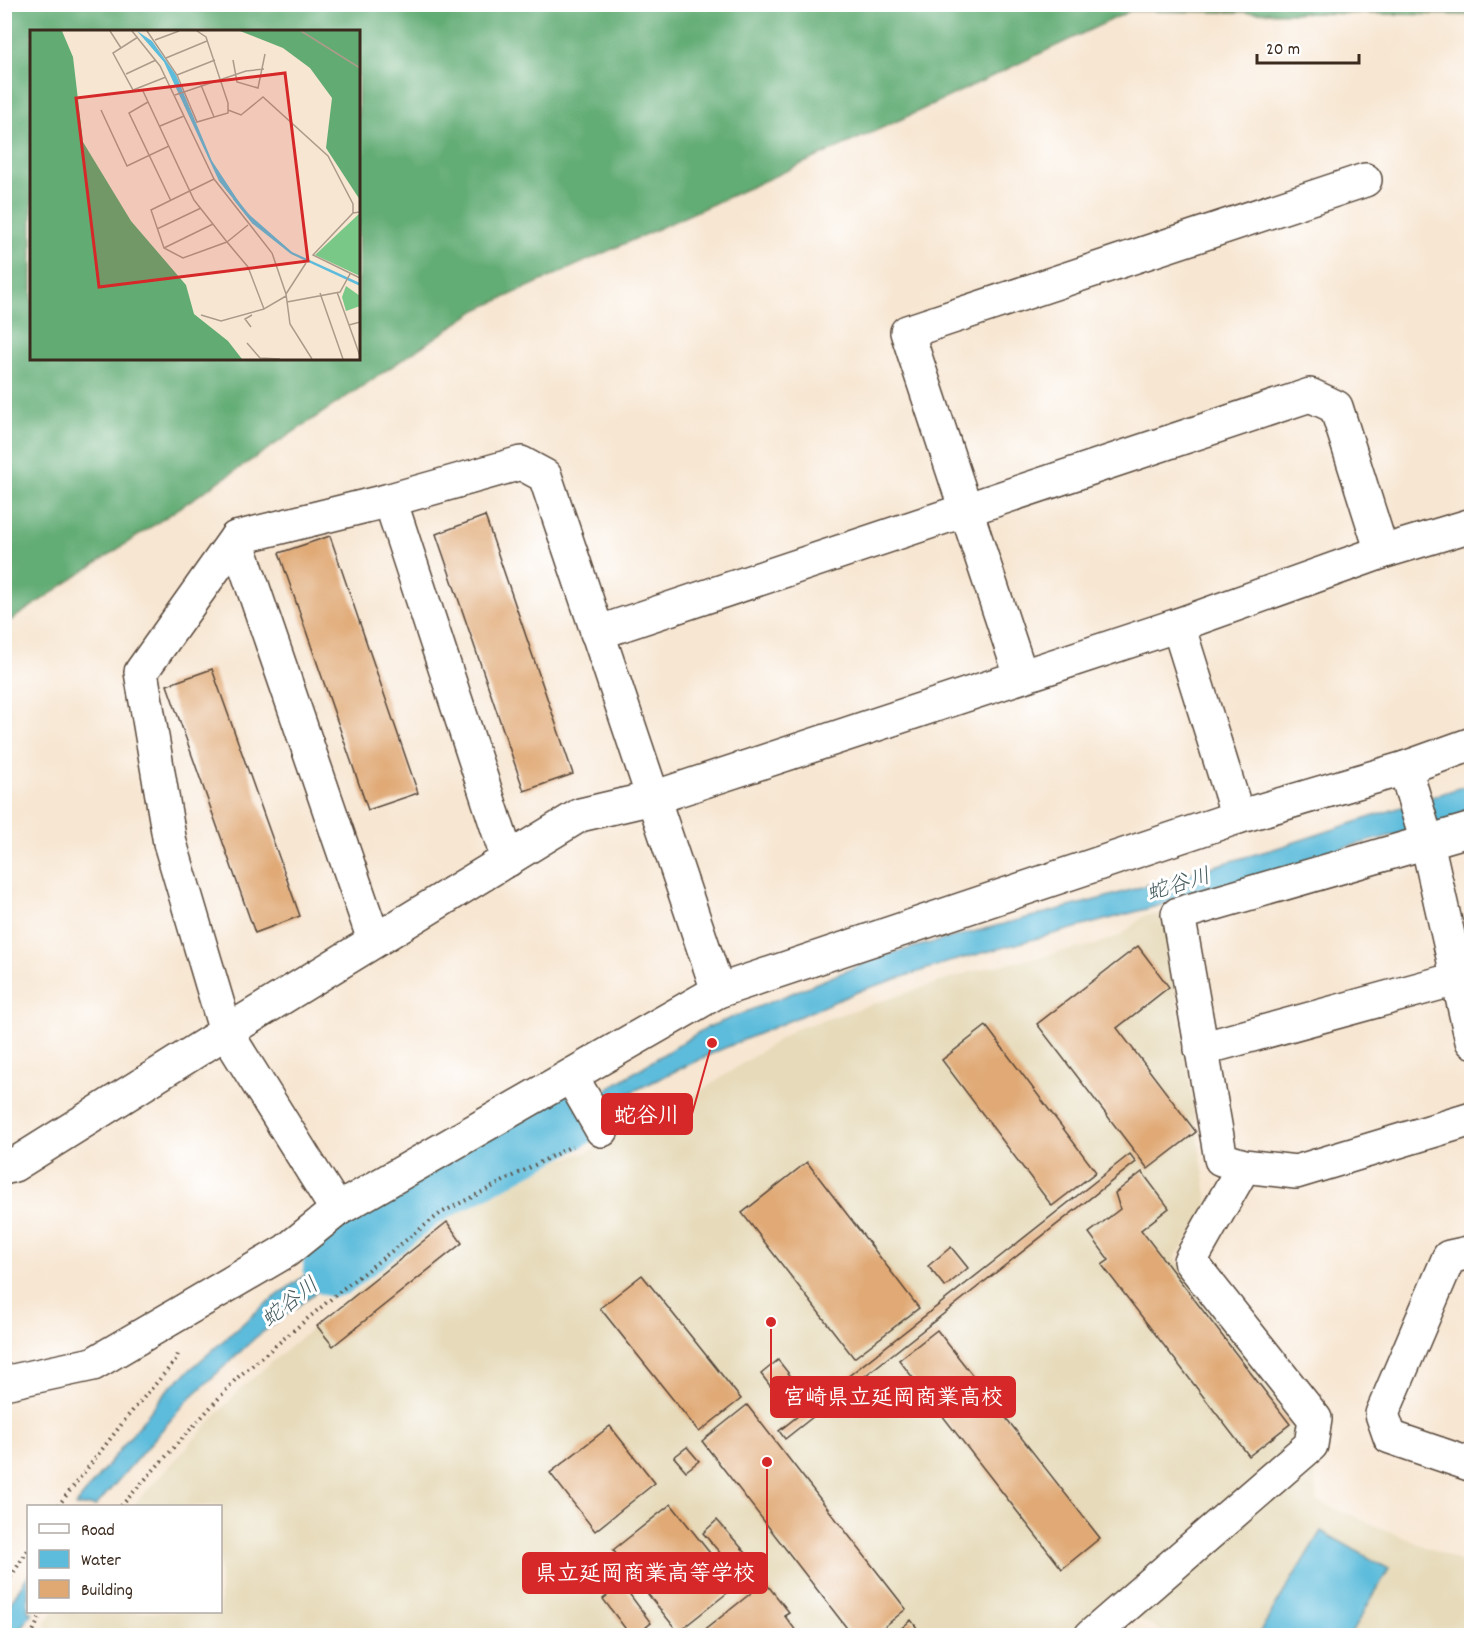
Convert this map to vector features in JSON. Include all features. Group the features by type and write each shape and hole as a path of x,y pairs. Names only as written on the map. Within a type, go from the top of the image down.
{"street":[{"path":"1021,676 907,332 1365,180"},
{"path":"597,633 1310,395 1336,407 1382,552"},
{"path":"337,1210 226,1032 170,843 141,672 237,538 390,500 521,463 545,476 718,991"},
{"path":"390,500 508,860"},
{"path":"4,1168 14,1166 374,940 580,815 653,798 1178,625 1382,552 1472,525"},
{"path":"237,538 374,940"},
{"path":"1178,625 1238,817"},
{"path":"4,1383 93,1364 286,1251 337,1210 572,1077 718,991 1238,817 1406,768 1472,744"},
{"path":"1406,768 1427,842 1456,979 1472,1041"},
{"path":"1472,830 1178,914 1221,1159 1244,1166 1296,1172 1472,1119"},
{"path":"1201,1049 1456,979"},
{"path":"572,1077 599,1126"},
{"path":"1091,1635 1311,1444 1315,1419 1190,1261 1244,1166"},
{"path":"1472,1252 1449,1257 1382,1414 1390,1437 1472,1465"}],"path":[{"path":"122,1505 237,1378 344,1288 441,1214 599,1126"},
{"path":"59,1505 128,1416 176,1360 180,1351"},
{"path":"4,1587 27,1552"},
{"path":"31,1635 41,1613"}],"shaded area":[{"path":"1164,914 1209,1208 1175,1258 1304,1428 1299,1441 1073,1635 45,1636 47,1621 52,1613 222,1613 222,1505 134,1505 242,1387 441,1220 559,1160 588,1152 619,1133 657,1120 793,1030 977,970 1095,945 1121,935 1145,915"},
{"path":"1315,1457 1317,1501 1471,1566 1471,1635 1168,1635 1137,1617"}],"green space":[{"path":"5,4 1471,4 1472,15 1130,11 904,118 477,310 5,624"}],"water":[{"path":"1471,784 1471,816 1346,847 1254,880 949,962 862,990 715,1052 615,1100 443,1197 255,1338 187,1401 97,1505 76,1505 168,1389 263,1306 339,1250 497,1158 704,1029 885,955 1103,898 1277,848"},
{"path":"1321,1531 1389,1569 1350,1635 1258,1635"},
{"path":"27,1577 27,1613 31,1613 18,1635 5,1635 5,1611"}],"building":[{"path":"485,516 573,774 524,791 436,534"},
{"path":"330,536 418,793 368,810 279,553"},
{"path":"212,669 300,916 255,933 167,685"},
{"path":"1138,946 1169,987 1117,1028 1196,1132 1148,1169 1037,1024"},
{"path":"986,1026 1096,1172 1052,1206 942,1060"},
{"path":"1130,1154 1136,1162 785,1439 779,1431"},
{"path":"807,1162 919,1308 854,1358 742,1213"},
{"path":"1142,1172 1169,1208 1141,1230 1290,1424 1249,1456 1102,1265 1109,1260 1089,1233 1120,1209 1115,1193"},
{"path":"447,1222 462,1243 333,1346 317,1326"},
{"path":"951,1247 968,1268 945,1287 928,1266"},
{"path":"642,1275 741,1399 699,1432 600,1308"},
{"path":"937,1330 1100,1538 1062,1569 899,1360"},
{"path":"778,1360 800,1388 782,1401 761,1374"},
{"path":"747,1405 906,1609 873,1636 853,1636 702,1441"},
{"path":"610,1426 655,1483 595,1531 550,1473"},
{"path":"687,1447 699,1461 686,1471 674,1457"},
{"path":"671,1504 736,1586 678,1632 613,1550"},
{"path":"717,1520 753,1561 739,1575 703,1533"},
{"path":"765,1582 789,1612 784,1615 800,1636 697,1636"},
{"path":"622,1584 651,1623 635,1636 631,1636 603,1599"},
{"path":"911,1620 923,1636 892,1636"}],"waterway":[{"name":"蛇谷川","path":"334,1266 421,1198 573,1117"}],"place":[{"name":"蛇谷川","path":"712,1043"},
{"name":"宮崎県立延岡商業高校","path":"771,1322"},
{"name":"県立延岡商業高等学校","path":"767,1462"}]}
